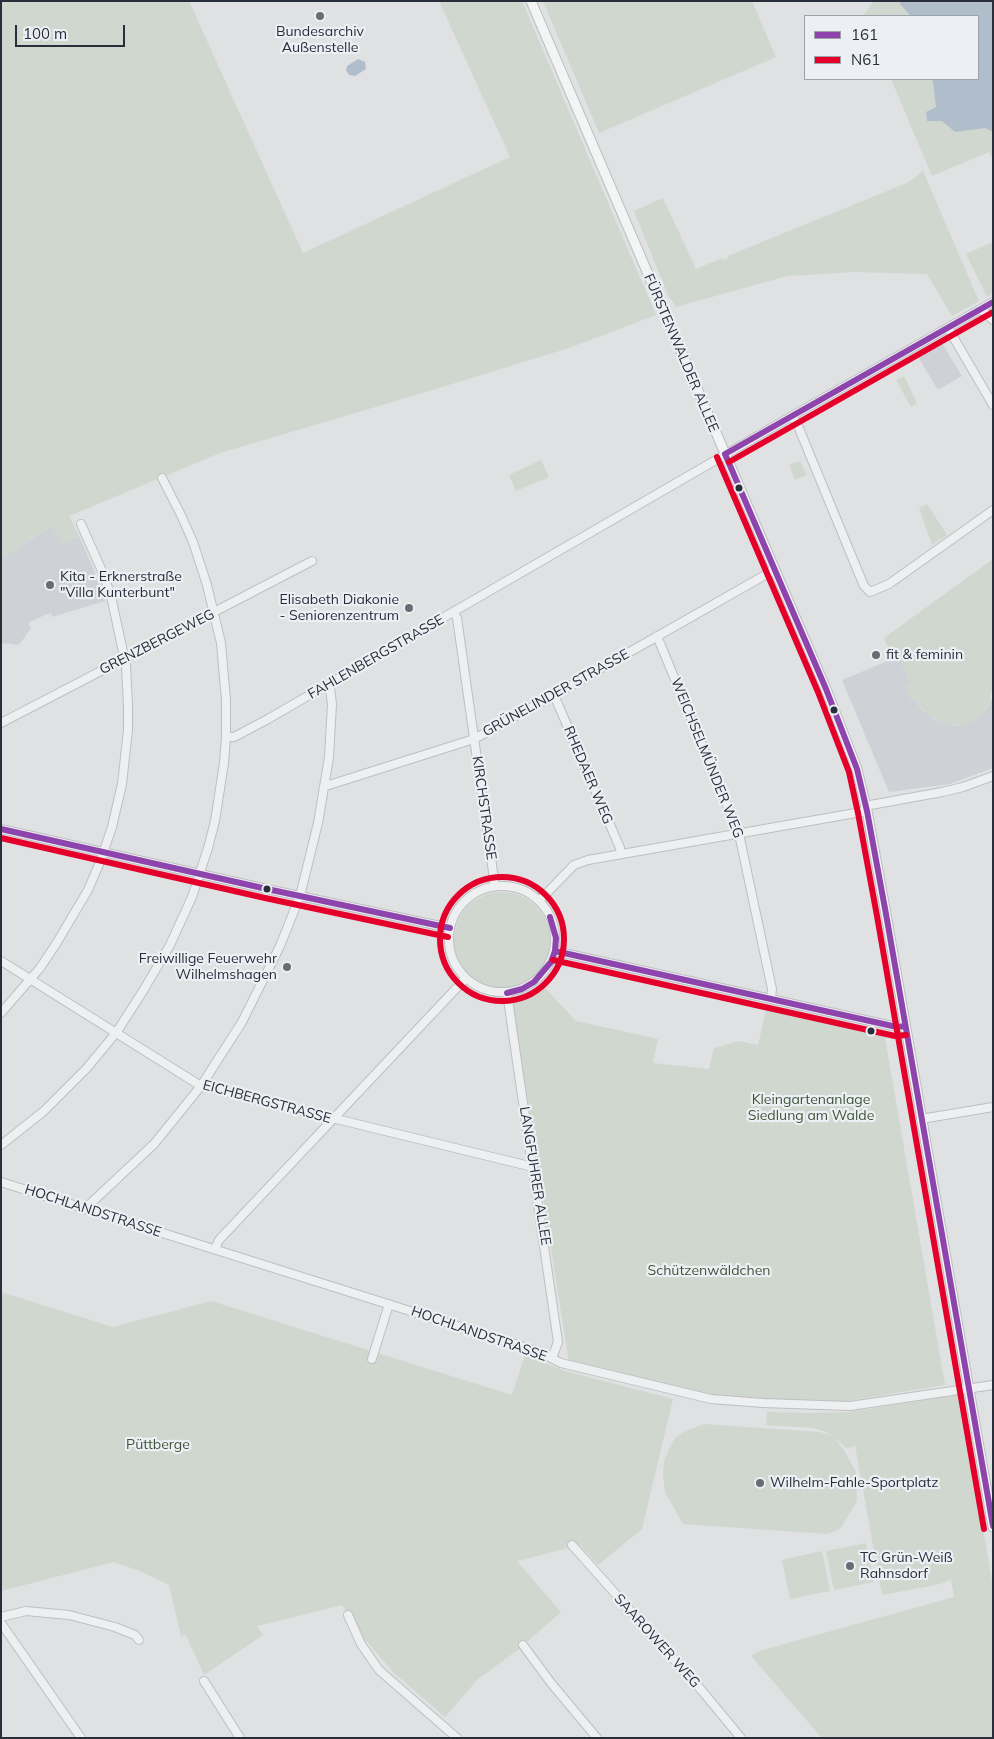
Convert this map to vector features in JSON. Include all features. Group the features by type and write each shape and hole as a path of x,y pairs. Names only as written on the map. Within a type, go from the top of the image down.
{"main road":[{"name":"FÜRSTENWALDER ALLEE","path":"531,1 841,726 857,769 866,808 993,1527"}],"street":[{"name":"FAHLENBERGSTRASSE","path":"226,737 234,737 328,684 725,454 993,302"},
{"path":"981,309 993,320"},
{"path":"948,328 993,405"},
{"path":"792,416 864,586 870,592 889,584 993,510"},
{"path":"1,1145 44,1111 67,1089 116,1033 170,945 192,898 215,821 223,772 226,737 226,700 215,612 193,542 162,478"},
{"path":"1,1013 31,979 88,890 103,853 117,806 126,756 128,706 125,659 111,596 99,563 81,524"},
{"name":"GRENZBERGEWEG","path":"1,723 312,561"},
{"name":"GRÜNELINDER STRASSE","path":"325,785 329,786 474,739 774,570"},
{"name":"KIRCHSTRASSE","path":"454,612 457,618 495,886"},
{"name":"WEICHSELMÜNDER WEG","path":"657,636 739,834 771,980 773,991 771,998"},
{"path":"88,1210 90,1204 154,1144 201,1086 229,1044 255,998 280,946 300,896 318,823 325,785 329,757 332,704 328,684"},
{"name":"RHEDAER WEG","path":"554,695 621,854"},
{"path":"540,900 574,865 588,860 739,834 866,808 963,787 993,776"},
{"path":"1,829 450,928"},
{"path":"495,886 517,889 540,900 554,926 555,951 551,962 543,973 534,982 522,989 507,993 485,990 466,978 454,960 449,940 450,928 460,906 479,891 495,886"},
{"path":"555,951 897,1027 905,1026"},
{"name":"EICHBERGSTRASSE","path":"1,960 201,1086 533,1167"},
{"path":"216,1249 219,1240 466,978"},
{"name":"LANGFUHRER ALLEE","path":"507,993 558,1342 552,1358"},
{"path":"921,1119 993,1107"},
{"name":"HOCHLANDSTRASSE","path":"1,1182 537,1351 568,1365 711,1399 850,1406 993,1385"},
{"path":"372,1359 389,1304"},
{"name":"SAAROWER WEG","path":"572,1545 703,1692 741,1738"},
{"path":"1,1617 26,1611 69,1615 115,1627 136,1635 140,1640"},
{"path":"348,1615 361,1644 379,1670 457,1738"},
{"path":"1,1622 81,1738"},
{"path":"523,1645 551,1683 597,1738"},
{"path":"204,1681 240,1738"}],"shaded area":[{"path":"942,343 962,376 938,390 918,357"},
{"name":"Kita - Erknerstraße \"Villa Kunterbunt\"","path":"52,526 61,545 79,536 105,601 52,617 51,613 45,615 28,623 31,628 19,645 1,643 1,558"},
{"path":"895,648 915,700 923,711 935,720 955,726 967,724 979,717 987,708 991,699 993,700 993,768 950,784 889,792 842,680 892,659 889,651"}],"green space":[{"path":"1,1 189,1 303,253 510,157 439,1 522,1 656,315 569,348 220,453 69,516 79,536 61,545 51,526 1,558"},
{"path":"543,1 752,1 776,57 599,133"},
{"path":"873,1 993,1 993,159 989,152 932,176 891,80 979,80 979,15 864,15"},
{"path":"923,171 979,301 952,316 927,274 854,272 787,276 676,307 668,295 634,211 663,198 696,269 722,258 724,260 728,256 909,182"},
{"path":"993,242 993,293 987,297 966,254"},
{"path":"904,376 917,403 911,407 896,380"},
{"path":"541,460 549,477 516,491 509,475"},
{"path":"800,461 807,475 795,480 789,465"},
{"path":"927,504 947,535 932,545 919,508"},
{"path":"993,559 993,686 991,699 983,713 974,721 961,726 944,724 928,716 915,700 910,700 904,686 910,683 895,649 889,651 884,638"},
{"path":"502,892 520,895 536,906 547,922 550,940 547,958 536,974 520,985 502,988 484,985 468,974 457,958 454,940 457,922 468,906 484,895"},
{"name":"Kleingartenanlage Siedlung am Walde","path":"540,986 545,988 576,1021 658,1039 653,1063 709,1069 714,1048 739,1041 758,1045 767,1006 884,1032 945,1385 847,1401 762,1400 717,1396 675,1388 569,1363 513,1007 514,1000 521,999"},
{"name":"Püttberge","path":"1,1292 113,1327 211,1301 512,1395 525,1355 565,1371 673,1399 642,1529 598,1565 580,1545 517,1561 561,1612 519,1649 478,1679 445,1717 393,1672 363,1637 342,1605 257,1626 263,1635 204,1675 186,1635 181,1636 169,1585 140,1571 114,1562 1,1591"},
{"path":"957,1395 961,1398 993,1587 993,1738 822,1738 751,1656 759,1651 954,1597 951,1579 940,1584 882,1595 854,1440 854,1447 846,1448 835,1438 856,1472 857,1501 841,1528 828,1534 683,1524 665,1492 664,1461 675,1438 686,1431 704,1424 820,1432 834,1437 824,1431 813,1428 766,1425 767,1412 849,1412"},
{"name":"TC Grün-Weiß Rahnsdorf","path":"866,1543 874,1582 834,1590 826,1551"},
{"name":"TC Grün-Weiß Rahnsdorf","path":"822,1551 830,1591 790,1599 782,1560"}],"water":[{"path":"905,1 993,1 993,132 985,128 955,132 942,121 927,121 926,112 936,107 932,80 979,80 979,15 910,15 899,3"},
{"path":"358,59 365,62 366,69 355,76 349,75 346,70 347,66"}],"transit line":[{"name":"161","path":"725,454 993,302"},
{"name":"N61","path":"729,462 993,312"},
{"name":"161","path":"725,454 826,689 857,769 867,811 886,914 993,1526"},
{"name":"N61","path":"717,457 818,692 849,772 877,916 984,1529"},
{"name":"161","path":"1,829 450,928"},
{"name":"N61","path":"1,838 448,937"},
{"name":"N61","path":"502,877 526,882 546,895 559,915 564,939 559,963 546,983 526,996 502,1001 478,996 458,983 445,963 440,939 445,915 458,895 478,882 502,877"},
{"name":"161","path":"507,993 522,989 534,982 551,962 555,951 556,938 550,917"},
{"name":"161","path":"555,951 897,1027 905,1026"},
{"name":"N61","path":"553,960 895,1036 906,1035"}],"place":[{"name":"Bundesarchiv Außenstelle","path":"320,16"},
{"name":"Kita - Erknerstraße \"Villa Kunterbunt\"","path":"50,585"},
{"name":"Elisabeth Diakonie - Seniorenzentrum","path":"409,608"},
{"name":"fit & feminin","path":"876,655"},
{"name":"Freiwillige Feuerwehr Wilhelmshagen","path":"287,967"},
{"name":"Wilhelm-Fahle-Sportplatz","path":"760,1483"},
{"name":"TC Grün-Weiß Rahnsdorf","path":"850,1566"}],"park label":[{"name":"Schützenwäldchen","path":"709,1271"}]}
